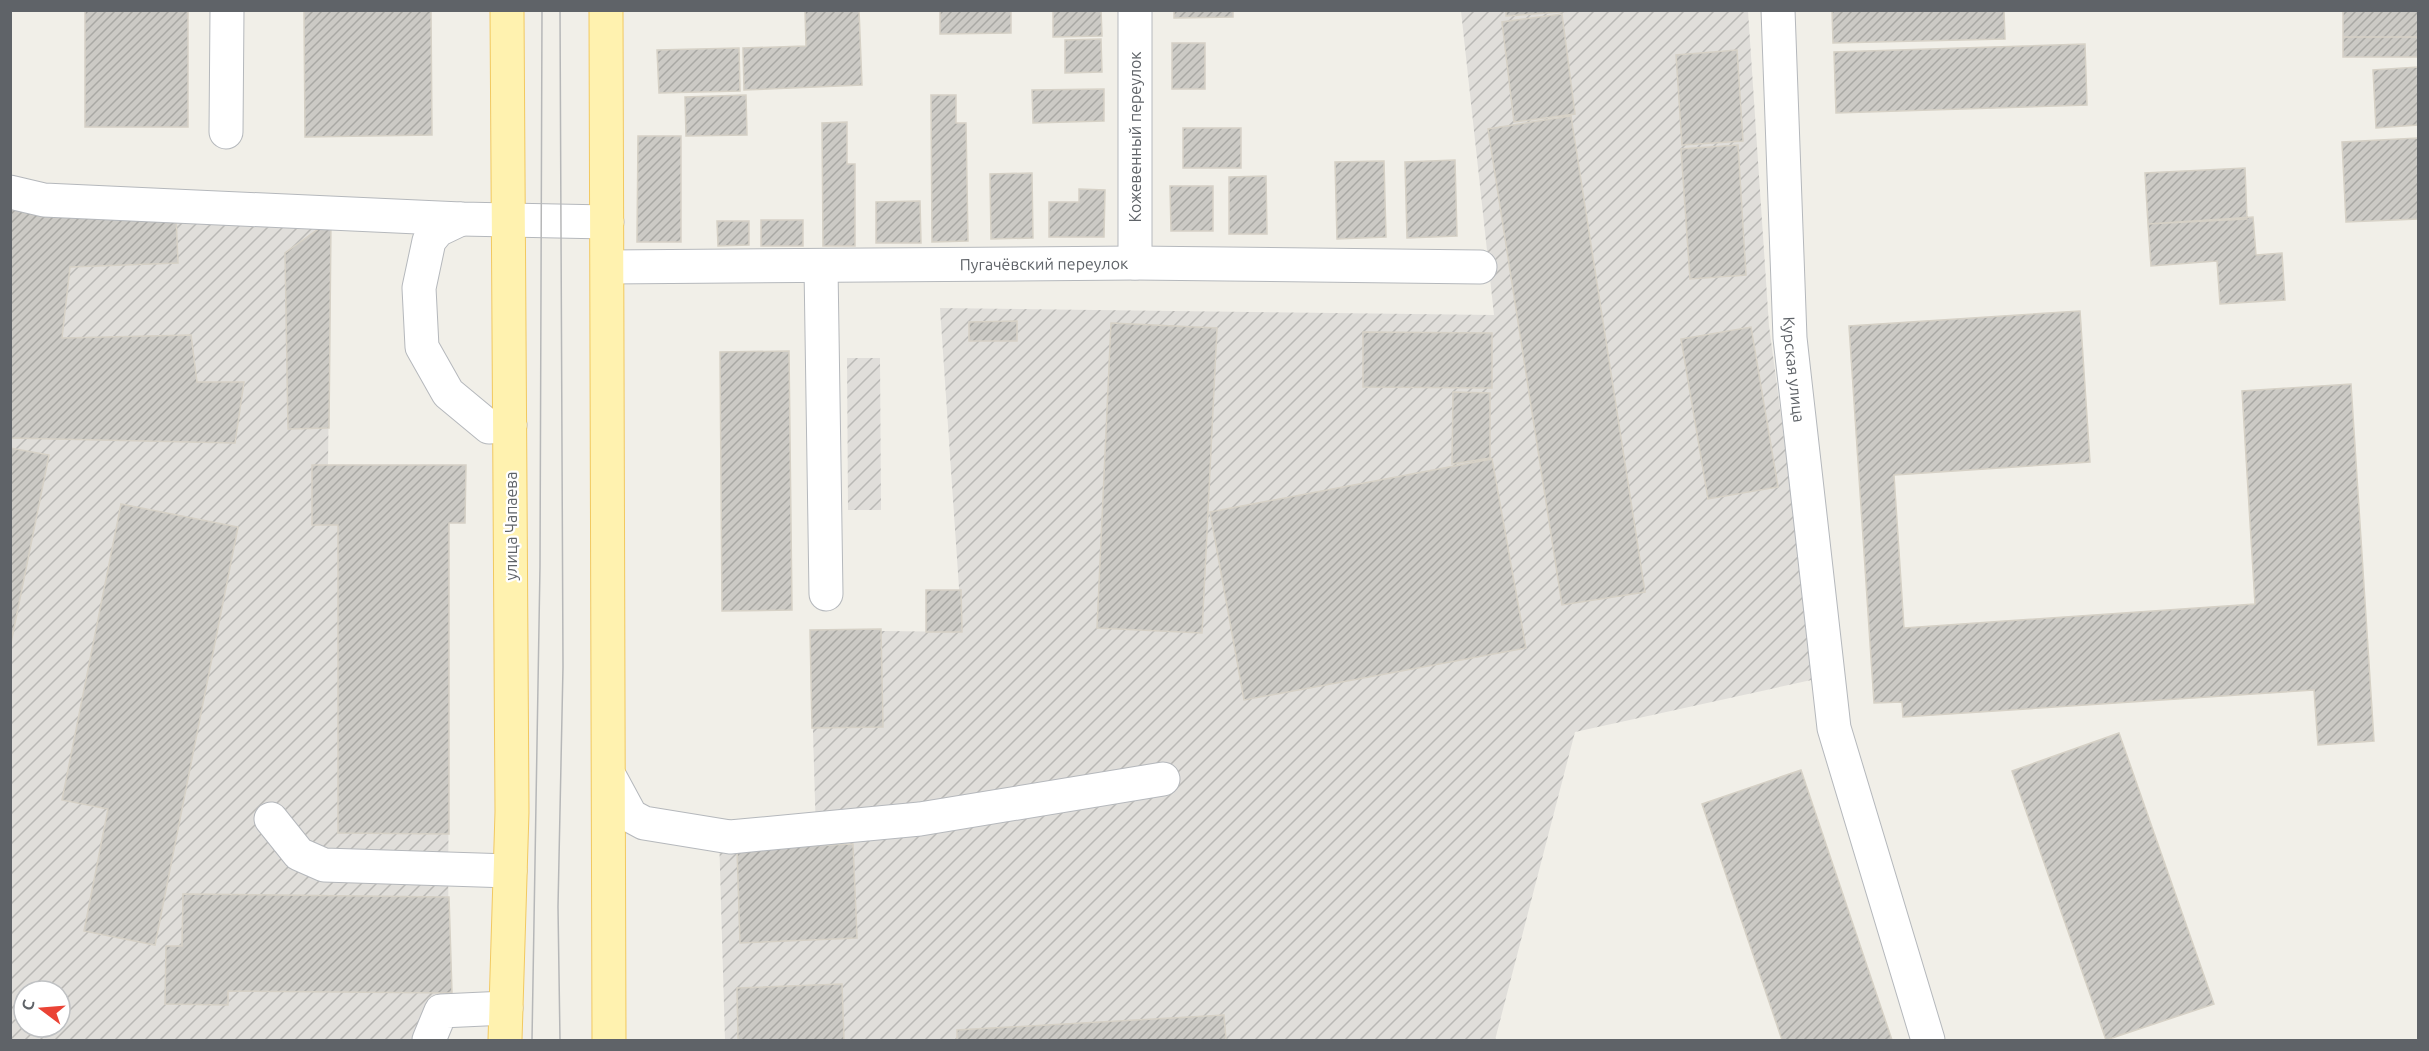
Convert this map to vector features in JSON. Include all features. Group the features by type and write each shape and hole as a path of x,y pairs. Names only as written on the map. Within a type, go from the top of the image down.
{"main road":[{"name":"улица Чапаева","path":"505,1041 510,871 507,10"},
{"path":"606,10 609,1041"}],"street":[{"path":"226,132 227,10"},
{"name":"Кожевенный переулок","path":"1135,10 1135,263"},
{"name":"Курская улица","path":"1778,10 1790,339 1833,728 1928,1041"},
{"path":"10,192 44,200 461,219 607,222"},
{"path":"461,219 438,230 429,241 419,288 422,347 448,393 489,427 510,425"},
{"name":"Пугачёвский переулок","path":"608,267 1135,263 1480,267"},
{"path":"822,267 826,594"},
{"path":"610,778 631,816 644,823 730,837 920,819 1163,779"},
{"path":"271,819 298,854 324,865 510,871"},
{"path":"429,1041 441,1011 506,1008"}],"shaded area":[{"path":"1461,11 1748,11 1769,326 1816,679 1575,732 1495,1040 725,1040 719,835 816,834 810,630 962,632 940,308 1494,315"},
{"path":"11,210 331,220 328,465 466,465 465,523 449,523 448,1040 11,1040"},
{"path":"847,358 880,358 881,510 848,510"}],"building":[{"path":"85,10 188,10 188,127 85,127"},
{"path":"304,10 431,10 432,135 305,137"},
{"path":"805,10 859,10 862,85 744,90 743,48 806,46"},
{"path":"940,10 1011,10 1011,33 940,34"},
{"path":"1053,10 1101,10 1102,36 1053,37"},
{"path":"1174,10 1233,10 1233,17 1174,18"},
{"path":"1506,10 1585,10 1506,16"},
{"path":"1832,10 2004,10 2005,39 1833,43"},
{"path":"2343,10 2418,10 2418,37 2343,37"},
{"path":"1562,14 1575,114 1514,122 1502,22"},
{"path":"2343,37 2418,37 2418,57 2343,57"},
{"path":"1101,39 1102,72 1065,73 1065,40"},
{"path":"1172,43 1205,43 1205,89 1172,89"},
{"path":"2085,44 2087,105 1836,113 1834,52"},
{"path":"739,48 740,91 659,93 657,50"},
{"path":"1737,50 1743,141 1682,145 1676,55"},
{"path":"2418,67 2418,125 2376,128 2373,70"},
{"path":"1104,89 1104,121 1033,123 1032,90"},
{"path":"746,95 747,135 686,136 685,97"},
{"path":"931,95 956,95 956,123 966,123 968,241 932,242"},
{"path":"1571,116 1645,592 1562,605 1488,129"},
{"path":"847,122 847,164 855,164 855,246 823,246 822,123"},
{"path":"1183,128 1241,128 1241,168 1183,168"},
{"path":"638,136 681,136 681,242 637,242"},
{"path":"2418,138 2418,219 2346,222 2342,142"},
{"path":"1738,145 1746,275 1690,279 1681,149"},
{"path":"1455,160 1457,236 1407,238 1405,162"},
{"path":"1384,161 1386,237 1337,239 1335,162"},
{"path":"2245,168 2247,219 2148,224 2145,173"},
{"path":"1032,173 1033,238 991,239 990,174"},
{"path":"1266,176 1267,234 1229,234 1229,177"},
{"path":"1170,186 1213,186 1213,231 1171,231"},
{"path":"1079,189 1105,190 1104,237 1049,237 1049,202 1079,202"},
{"path":"920,201 921,243 876,243 876,202"},
{"path":"10,210 176,217 178,263 70,267 62,338 191,335 197,382 244,382 235,443 10,438"},
{"path":"2253,217 2256,255 2282,253 2285,300 2220,304 2217,261 2151,266 2148,224"},
{"path":"331,220 329,428 288,429 285,253"},
{"path":"761,220 803,220 803,246 761,246"},
{"path":"717,221 749,221 749,245 718,246"},
{"path":"2080,311 2090,462 1894,475 1904,628 2255,604 2242,391 2351,384 2374,741 2318,745 2314,690 1903,717 1902,702 1874,703 1849,326"},
{"path":"1017,321 1017,341 969,341 969,322"},
{"path":"1111,323 1217,328 1202,633 1097,628"},
{"path":"1751,327 1778,487 1708,499 1681,339"},
{"path":"1363,332 1492,333 1492,388 1363,387"},
{"path":"789,351 792,610 722,611 720,352"},
{"path":"1453,392 1490,393 1490,458 1452,464"},
{"path":"10,448 49,455 10,648"},
{"path":"1492,459 1526,648 1244,700 1210,512"},
{"path":"312,465 466,465 465,523 449,523 449,834 338,833 338,525 312,525"},
{"path":"121,504 238,527 155,945 84,931 108,809 62,800"},
{"path":"926,590 961,590 962,632 926,632"},
{"path":"881,629 883,727 812,728 810,630"},
{"path":"2119,733 2214,1004 2106,1040 2012,771"},
{"path":"1801,770 1892,1040 1782,1040 1702,804"},
{"path":"853,844 857,938 740,943 737,849"},
{"path":"183,894 449,897 452,993 228,991 228,1005 165,1004 166,946 182,946"},
{"path":"842,984 844,1040 738,1040 737,988"},
{"path":"1224,1015 1226,1040 957,1040 957,1030"}],"tram line":[{"path":"532,1040 540,566 542,10"},
{"path":"560,10 563,667 558,907 560,1040"}]}
